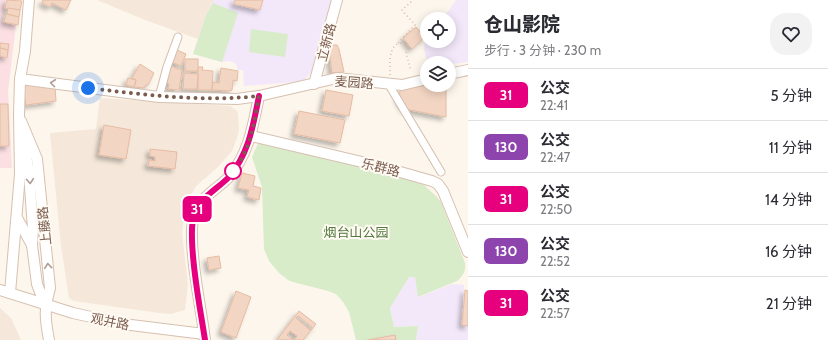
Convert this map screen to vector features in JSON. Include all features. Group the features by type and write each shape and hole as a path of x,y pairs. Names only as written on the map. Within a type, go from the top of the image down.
{"street":[{"path":"5,292 17,218 20,174 20,79 25,51 29,0"},
{"path":"20,79 27,74 28,71 34,0"},
{"name":"立新路","path":"314,84 337,0"},
{"path":"160,96 167,67 178,37"},
{"path":"456,73 468,70"},
{"name":"麦园路","path":"20,79 160,96 237,99 259,96 342,78 389,85 402,85 420,81"},
{"path":"389,85 441,172"},
{"path":"204,337 193,251 193,220 202,201 225,180 240,162 246,151 251,136 259,96"},
{"path":"19,115 29,173 33,228 32,245 37,284 46,305"},
{"name":"上藤路","path":"19,115 37,159 50,288 46,305 46,324 49,340"},
{"name":"乐群路","path":"251,136 379,166 436,182 443,190 468,252"},
{"path":"17,218 32,245"},
{"name":"观井路","path":"5,292 73,313 122,324 204,337"}],"path":[{"path":"389,85 391,53 396,45 415,25 402,10 413,0"},
{"path":"396,45 400,43 408,46 406,53 411,71"}],"shaded area":[{"path":"0,0 6,0 2,22 16,25 8,91 12,168 0,168"},
{"path":"97,0 214,0 206,15 198,39 145,20"},
{"path":"214,0 332,0 311,73 304,80 296,82 244,86 243,70 237,70 235,63 228,61 222,62 193,54 206,15"},
{"path":"456,0 468,0 468,62 456,63 456,56 426,56 424,48 456,48 456,12 448,12"},
{"path":"100,98 230,106 237,111 239,130 232,151 218,167 196,186 186,203 182,232 188,284 185,310 171,314 159,313 74,301 69,298 61,246 50,133 96,129"},
{"path":"415,276 419,297 452,284 464,285 462,325 468,326 468,340 416,340 418,326 394,327 390,308 409,277"},
{"path":"0,308 11,318 21,340 0,340"}],"green space":[{"path":"213,3 238,13 222,62 193,54 206,15"},
{"path":"251,29 288,34 285,57 249,52"},
{"name":"烟台山公园","path":"259,141 379,170 424,185 441,202 465,263 465,268 457,281 418,297 415,277 409,277 390,308 394,327 418,326 416,340 356,340 349,312 336,294 288,280 279,273 269,261 264,249 262,187 252,157"}],"building":[{"path":"7,0 22,1 20,10 5,8"},
{"path":"43,0 71,0 66,10 52,3 50,7 42,3"},
{"path":"235,0 263,0 260,10 234,4"},
{"path":"8,8 20,10 19,17 7,14"},
{"path":"6,14 19,17 18,25 4,22"},
{"path":"416,27 420,31 420,42 412,49 403,38"},
{"path":"0,43 9,44 8,50 0,48"},
{"path":"331,45 337,45 339,49 344,72 332,73 329,50"},
{"path":"0,48 8,50 7,58 0,56"},
{"path":"177,50 186,54 181,66 171,62"},
{"path":"185,59 198,59 198,71 185,71"},
{"path":"140,64 154,73 148,85 144,88 134,87 136,80 132,78"},
{"path":"170,66 182,70 179,90 168,89 169,84 167,83"},
{"path":"198,67 203,67 202,70 213,71 212,90 198,90"},
{"path":"221,68 238,71 237,81 233,80 232,90 212,90 213,82 219,83"},
{"path":"184,73 198,74 197,89 183,89"},
{"path":"128,78 136,80 134,87 126,85"},
{"path":"25,84 55,87 56,101 26,105 23,89"},
{"path":"420,86 420,92 446,92 446,117 405,109 399,100 400,90"},
{"path":"326,90 353,95 349,116 322,111"},
{"path":"0,104 8,104 9,146 0,146"},
{"path":"299,111 345,120 340,143 294,134"},
{"path":"104,125 131,130 126,159 99,155"},
{"path":"150,149 177,152 175,169 148,166 149,160 155,161 155,157 150,156"},
{"path":"242,173 255,176 253,186 261,188 259,200 247,197 249,190 238,188"},
{"path":"219,256 221,268 209,270 207,258"},
{"path":"465,290 468,291 468,326 462,325"},
{"path":"236,291 251,297 236,338 221,332"},
{"path":"299,311 316,324 303,340 294,340 297,336 290,331 287,335 293,340 277,340","holes":["298,316 312,327 310,330 296,318"]},
{"path":"395,335 396,340 368,340"}],"bus line":[{"name":"31","path":"205,340 200,313 193,251 193,220 197,207 228,177 246,151 251,136 259,96"}],"route":[{"path":"88,88 160,96 237,99 259,96 253,128 246,151 233,171"}]}
